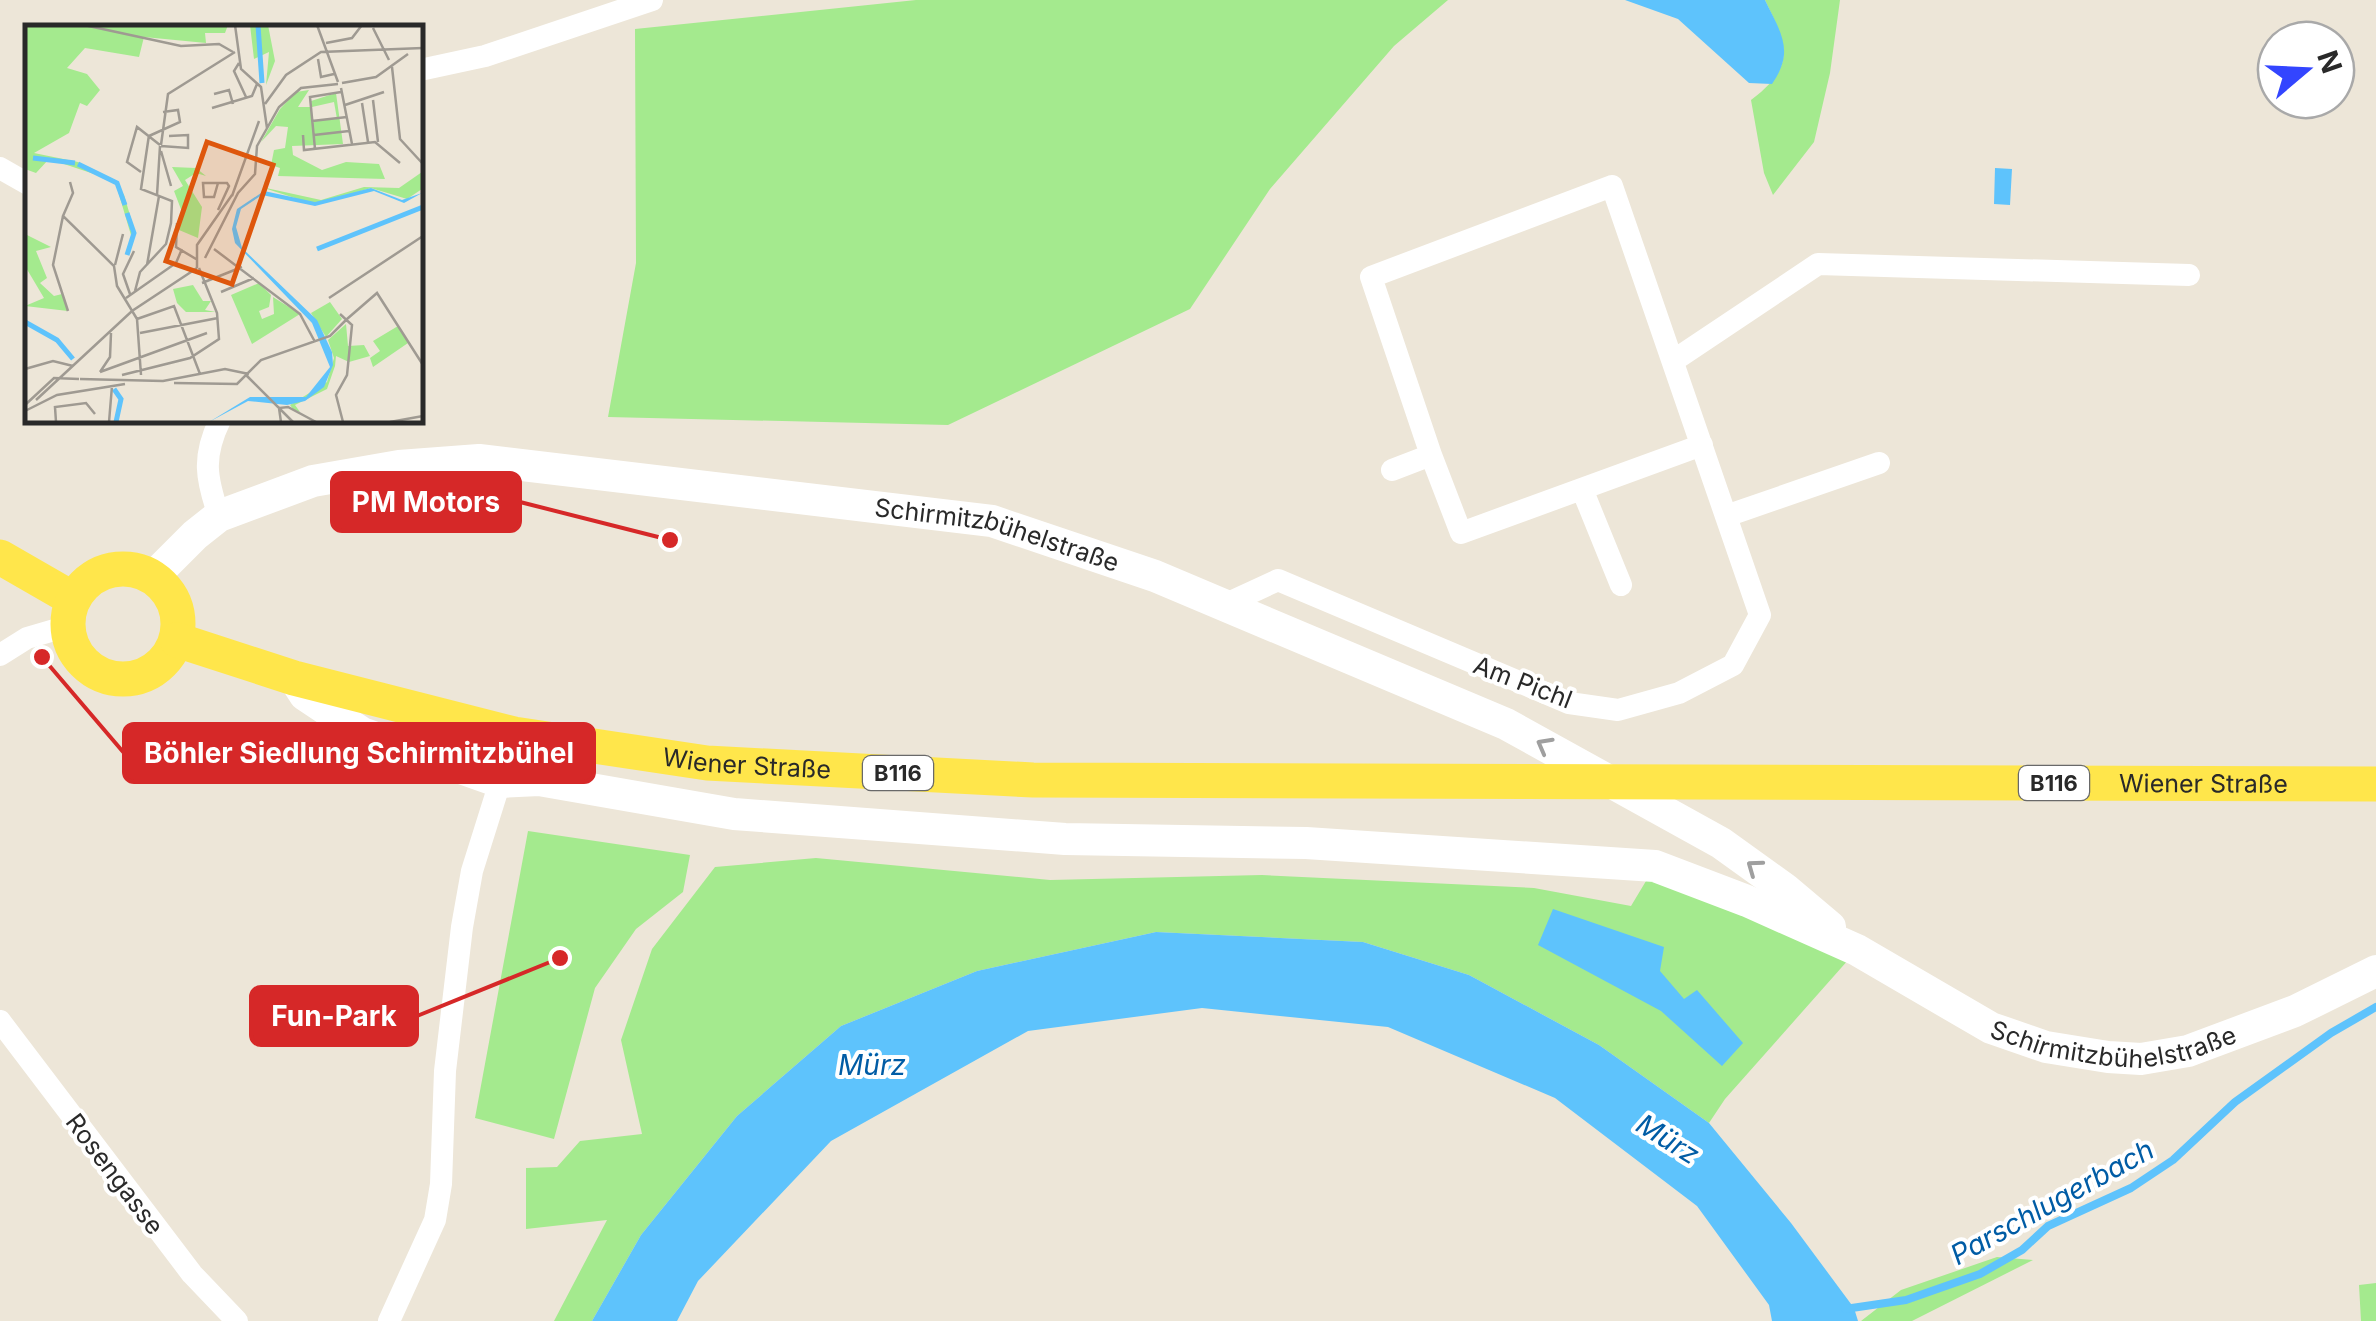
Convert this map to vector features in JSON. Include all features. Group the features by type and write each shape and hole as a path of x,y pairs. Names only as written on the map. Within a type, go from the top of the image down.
{"main road":[{"name":"Schirmitzbühelstraße","path":"153,577 195,534 225,514 313,480 399,466 479,460 992,521 1155,576 1506,724 1721,843 1785,889 1857,950 1991,1028 2046,1047 2141,1059 2188,1051 2246,1031 2376,972"},
{"path":"0,556 70,613"},
{"path":"131,569 153,577 164,586 179,621 168,657 154,670 133,679 105,677 84,664 71,642 70,613 92,578 112,570 131,569"},
{"name":"Wiener Straße","path":"176,640 294,678 514,734 707,763 1034,780 2376,784"},
{"path":"294,678 305,695 328,714 362,733 500,782 538,780 734,814 1046,838 1306,842 1655,866 1747,901 1857,950"},
{"path":"1655,866 1660,810"}],"street":[{"path":"422,70 485,56 652,0"},
{"path":"0,168 25,182"},
{"name":"Am Pichl","path":"1224,605 1278,580 1569,702 1618,710 1679,692 1733,665 1760,615 1702,445 1612,186 1372,277 1431,455 1461,532 1702,445"},
{"path":"1673,361 1818,264 2190,275"},
{"path":"219,422 206,448 211,494 225,514"},
{"path":"1392,470 1431,455"},
{"path":"1726,516 1878,463"},
{"path":"1582,488 1622,585"},
{"path":"0,655 70,613"},
{"path":"389,1321 435,1220 462,927 472,871 500,782"},
{"name":"Rosengasse","path":"0,1021 192,1274 237,1321"}],"green space":[{"path":"916,0 1448,0 1394,46 1270,189 1190,309 948,425 608,417 636,263 635,29"},
{"path":"1765,0 1840,0 1830,73 1814,142 1773,195 1764,173 1751,100 1776,76 1783,54 1779,30"},
{"path":"528,831 690,855 683,892 636,929 595,988 554,1139 475,1118"},
{"path":"816,858 1050,880 1262,875 1534,888 1631,906 1655,866 1857,950 1725,1099 1709,1123 1599,1045 1469,975 1363,942 1156,932 977,971 841,1026 737,1116 641,1235 592,1321 554,1321 607,1220 526,1229 526,1168 557,1167 580,1141 642,1134 621,1040 652,949 715,867"},
{"path":"1997,1257 2033,1260 1912,1321 1861,1321 1901,1290"},
{"path":"2376,1283 2376,1321 2361,1321 2359,1285"}],"water":[{"path":"1625,0 1765,0 1783,42 1779,72 1772,84 1749,83 1678,19"},
{"path":"1995,168 2012,169 2010,205 1994,204"},
{"path":"1553,909 1664,947 1660,971 1684,999 1697,990 1743,1043 1722,1066 1661,1011 1538,945"},
{"name":"Mürz","path":"1156,932 1363,942 1469,975 1599,1045 1709,1123 1791,1223 1854,1308 1858,1321 1772,1321 1769,1305 1697,1206 1555,1098 1388,1027 1202,1008 1028,1031 831,1141 698,1281 677,1321 592,1321 641,1235 737,1116 841,1026 977,971"}],"waterway":[{"name":"Parschlugerbach","path":"1845,1309 1906,1300 1980,1274 2022,1250 2048,1226 2131,1188 2173,1160 2235,1102 2331,1033 2376,1007"}],"place":[{"name":"PM Motors","path":"670,540"},
{"name":"Böhler Siedlung Schirmitzbühel","path":"42,657"},
{"name":"Fun-Park","path":"560,958"}]}
